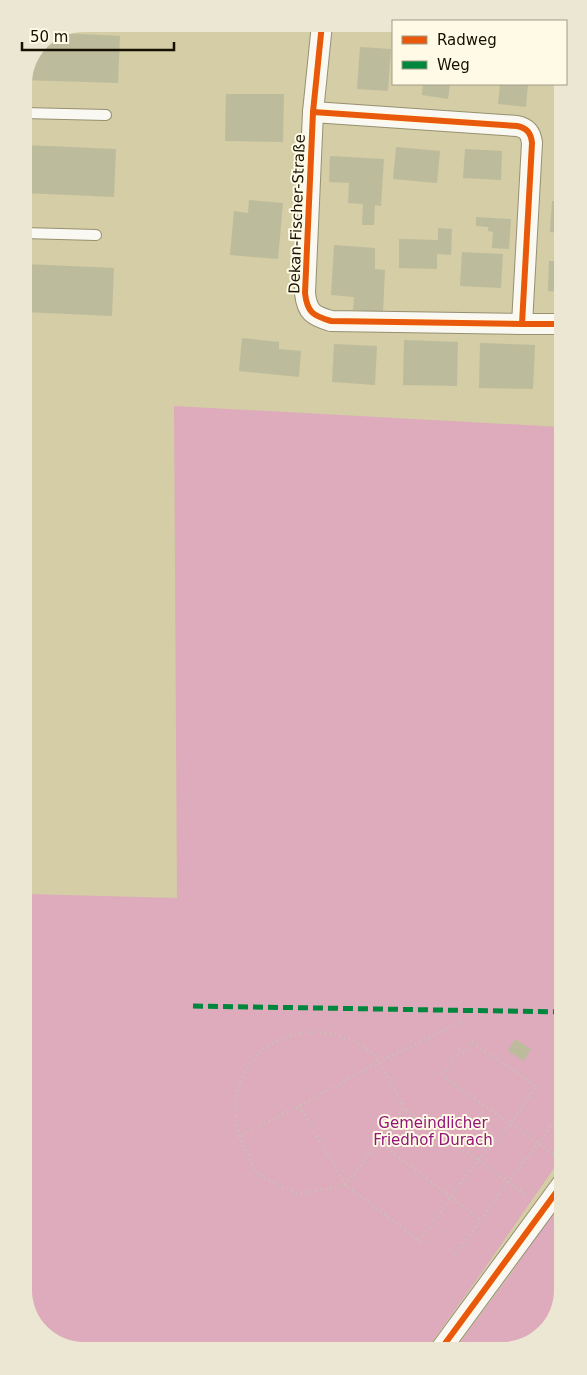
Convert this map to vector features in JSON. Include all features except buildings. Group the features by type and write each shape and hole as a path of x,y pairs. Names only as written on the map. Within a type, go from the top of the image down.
{"street":[{"name":"Dekan-Fischer-Straße","path":"321,33 313,112 305,293 307,304 312,312 319,318 330,321 554,324"},
{"path":"313,112 517,126 524,127 528,131 532,143 522,324"},
{"path":"446,1342 554,1195"}],"lane":[{"path":"33,113 106,115"},
{"path":"33,233 96,235"}],"path":[{"path":"239,1136 299,1106 379,1062 464,1020"},
{"path":"404,1108 346,1185 298,1194 258,1175 239,1136 235,1112 239,1087 250,1063 271,1044 293,1034 316,1031 337,1034 356,1042 371,1052 379,1062 404,1108 525,1194"},
{"path":"299,1106 346,1185 420,1241 477,1161 510,1124 536,1086 472,1042 464,1053 459,1050 443,1076 510,1124 554,1155"},
{"path":"454,1256 554,1123"},
{"path":"379,1142 481,1220"}],"green space":[{"name":"Gemeindlicher Friedhof Durach","path":"174,406 554,427 554,1168 432,1342 81,1342 59,1336 41,1319 35,1307 32,1290 32,894 177,898"},
{"path":"554,1211 554,1290 552,1307 546,1319 534,1332 519,1340 460,1342"}],"marked path":[{"path":"193,1006 554,1012"}],"cycle path":[{"path":"321,33 313,112 305,293 309,309 315,315 331,321 554,324"},
{"path":"313,112 517,126 528,132 532,143 522,324"},
{"path":"446,1342 554,1195"}]}
